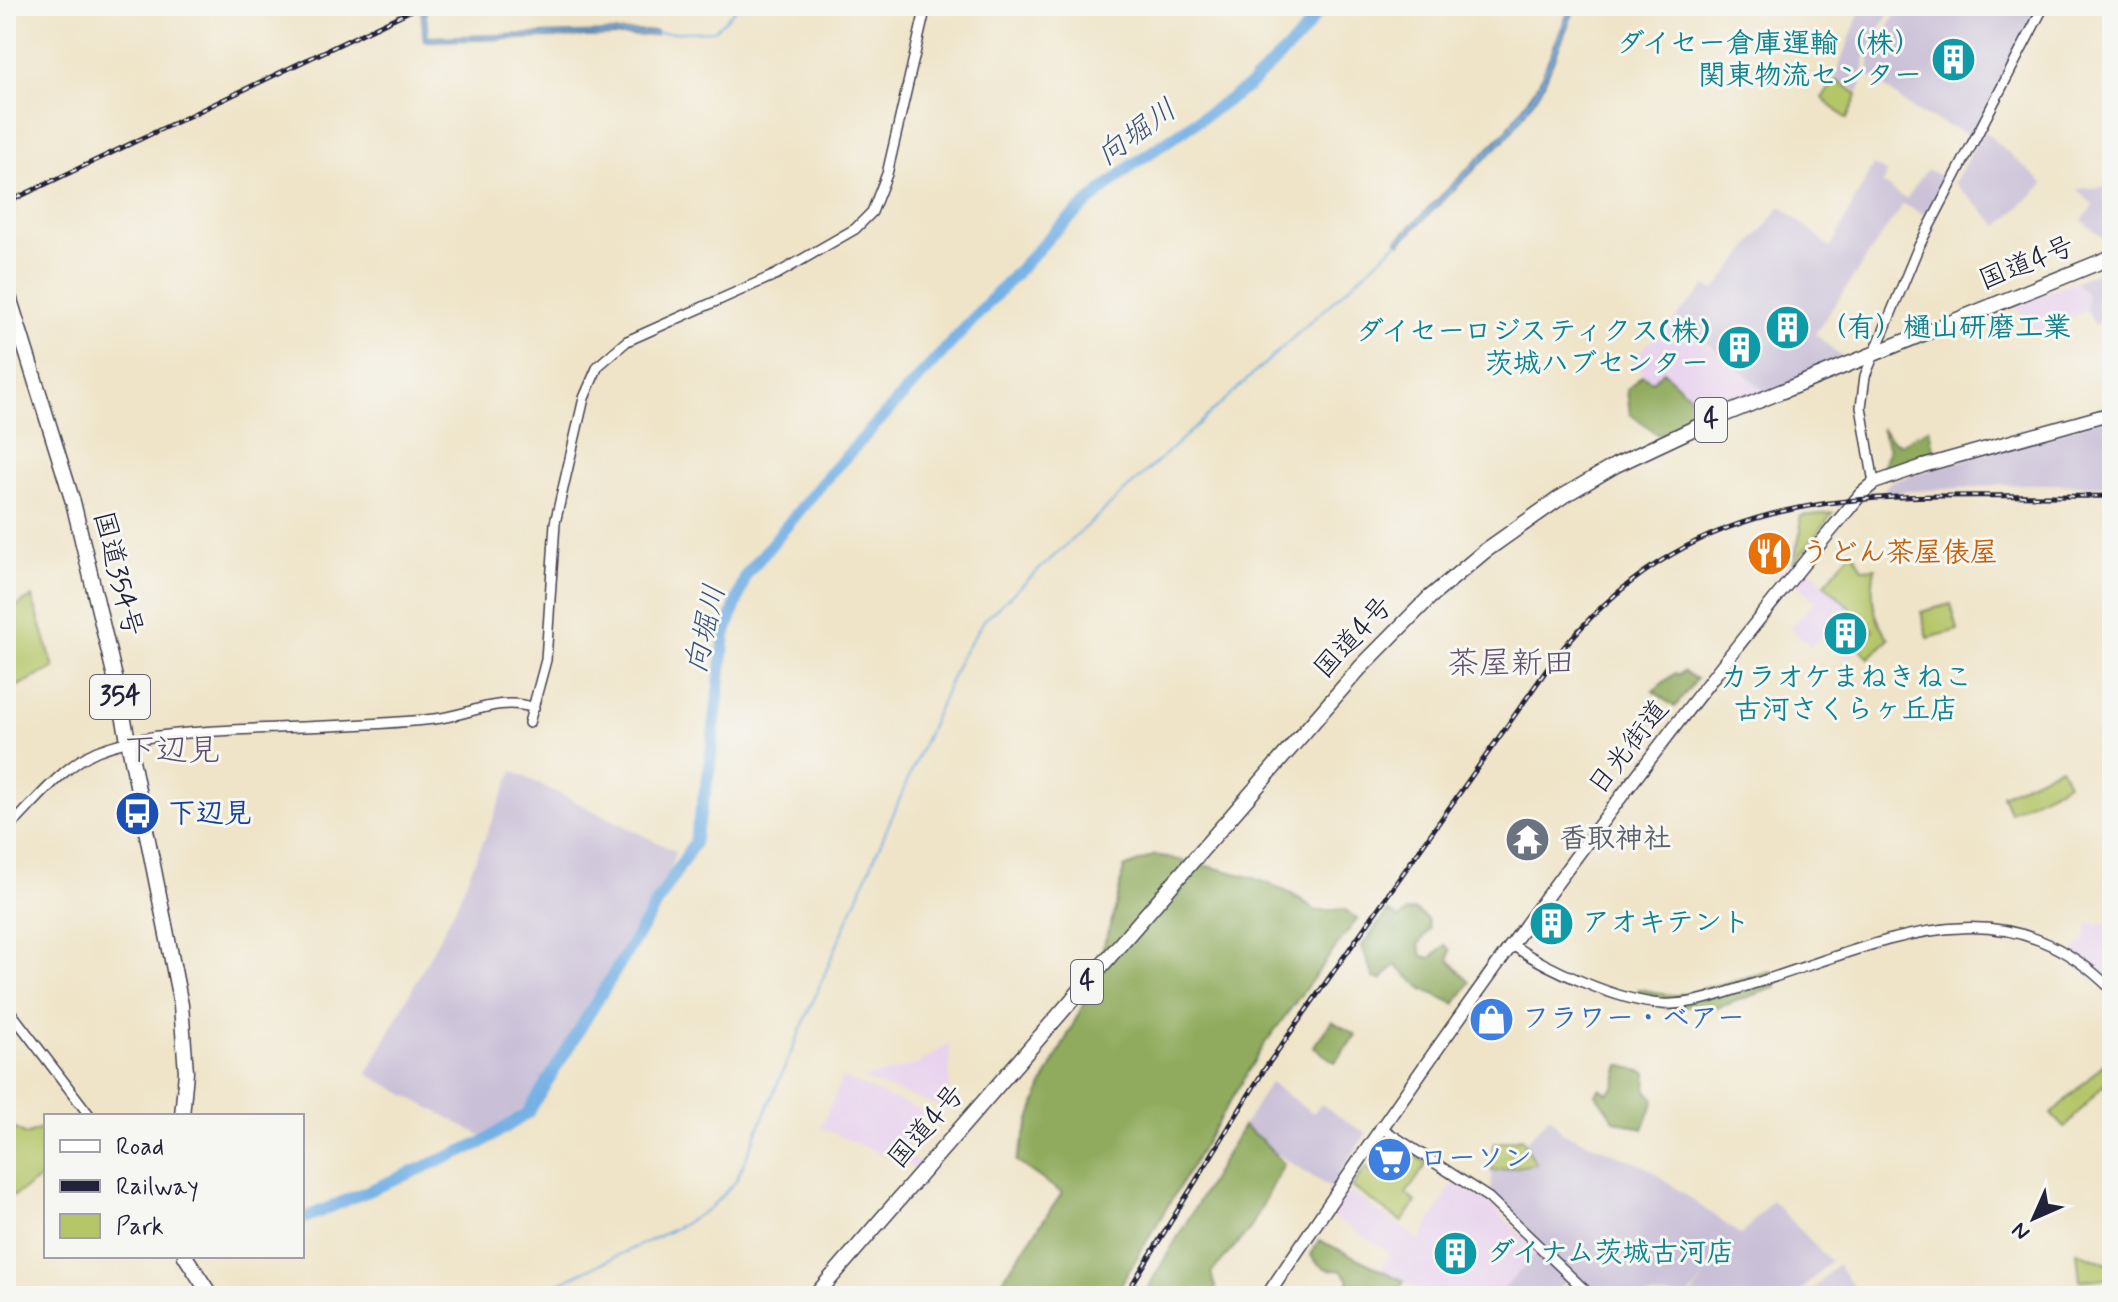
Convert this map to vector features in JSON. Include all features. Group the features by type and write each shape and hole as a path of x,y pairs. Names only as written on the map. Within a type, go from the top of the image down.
{"highway":[{"name":"国道4号","path":"815,1296 1305,729 1429,598 1518,525 1616,465 1716,418 2112,257"},
{"name":"国道354号","path":"6,287 73,502 128,741 183,1018 186,1072 182,1114"},
{"path":"187,1259 207,1290"}],"main road":[{"path":"1874,483 2112,413"},
{"name":"日光街道","path":"1267,1296 1380,1127 1511,944 1767,607 1824,536 1874,483"}],"street":[{"path":"529,723 546,660 555,523 584,398 598,366 627,341 777,274 863,224 882,193 926,6"},
{"path":"1874,483 1861,407 1861,388 1918,248 2044,6"},
{"path":"6,831 71,768 92,753 128,741 247,729 448,718 498,702 534,708"},
{"path":"1511,944 1550,968 1663,1004 1707,998 1918,932 1991,926 2050,944 2086,966 2112,990"},
{"path":"6,1006 88,1114"},
{"path":"1380,1127 1489,1198 1591,1296"}],"shaded area":[{"path":"1862,6 1893,6 1866,55 1860,92 1835,77"},
{"path":"1900,6 2029,6 2039,12 1971,136 1915,111 1870,76 1870,57"},
{"path":"1983,130 2044,184 1999,226 1954,183"},
{"path":"1873,165 1886,172 1883,184 1906,199 1927,169 1949,181 1930,218 1903,204 1815,334 1844,359 1767,393 1676,317 1706,286 1714,291 1781,206 1831,248"},
{"path":"2112,186 2112,246 2082,220 2094,206 2077,189"},
{"path":"2112,266 2112,316 2094,325 2087,310 2087,295 2076,281"},
{"path":"2076,281 2087,295 2087,310 2038,334 2016,305"},
{"path":"1676,317 1767,393 1711,416 1664,371 1652,382 1631,360"},
{"path":"2112,416 2112,485 2020,484 1881,493 1890,482"},
{"path":"1781,532 1797,546 1790,564 1778,575 1757,556"},
{"path":"1810,570 1874,630 1847,658 1823,635 1811,647 1790,628 1815,601 1797,584"},
{"path":"513,771 675,851 670,872 652,910 543,1084 520,1113 484,1137 367,1074 455,908"},
{"path":"2088,923 2112,926 2111,985 2072,955 2087,935"},
{"path":"950,1043 949,1110 861,1079 917,1065"},
{"path":"842,1078 923,1111 904,1155 921,1163 916,1169 821,1128"},
{"path":"1270,1083 1313,1113 1321,1104 1366,1134 1330,1188 1241,1130"},
{"path":"1550,1116 1562,1132 1645,1166 1741,1235 1772,1200 1830,1261 1796,1296 1691,1296 1705,1277 1689,1296 1596,1296 1491,1197 1492,1172 1538,1165 1526,1142"},
{"path":"1453,1183 1488,1202 1538,1251 1497,1296 1433,1296 1381,1270 1390,1253 1332,1216 1350,1192 1420,1240"},
{"path":"1538,1251 1567,1280 1551,1296 1497,1296"},
{"path":"1837,1264 1860,1296 1807,1296"}],"green space":[{"path":"1836,80 1858,94 1847,119 1822,98"},
{"path":"1663,371 1711,416 1658,435 1630,414 1627,390 1642,375 1652,381"},
{"path":"1881,428 1892,440 1902,444 1929,428 1935,454 1900,462 1881,473 1889,449"},
{"path":"1833,513 1793,564 1801,531 1800,516"},
{"path":"1852,550 1863,569 1875,568 1874,605 1889,639 1869,658 1860,649 1873,630 1825,584"},
{"path":"32,597 54,668 10,690 6,681 6,612"},
{"path":"1951,604 1958,630 1928,638 1921,612"},
{"path":"1683,671 1696,679 1675,707 1653,691 1675,673 1678,675"},
{"path":"2060,767 2068,783 2010,812 2002,795"},
{"path":"1155,855 1240,874 1281,889 1316,911 1344,909 1357,919 1263,1046 1114,1296 992,1296 1062,1193 1016,1161 1041,1088 1084,1003 1114,914 1124,868"},
{"path":"1415,910 1427,919 1430,929 1419,944 1422,956 1431,958 1445,945 1450,950 1449,960 1470,982 1455,1004 1423,989 1395,965 1381,980 1374,978 1362,946 1388,911 1399,919 1406,912"},
{"path":"1771,971 1776,987 1706,1012 1693,1006 1669,1009 1636,995 1639,989 1675,996"},
{"path":"1332,1021 1356,1035 1335,1062 1313,1047"},
{"path":"2112,1056 2112,1076 2064,1128 2051,1114"},
{"path":"1620,1065 1647,1073 1646,1091 1655,1099 1643,1129 1614,1120 1596,1094 1600,1088 1607,1093 1614,1087"},
{"path":"6,1124 26,1135 44,1128 44,1175 14,1196 6,1186"},
{"path":"1243,1126 1264,1142 1284,1164 1250,1229 1211,1273 1216,1288 1205,1296 1143,1296"},
{"path":"1522,1138 1536,1164 1492,1171 1493,1144"},
{"path":"1414,1154 1427,1164 1406,1194 1416,1202 1402,1222 1352,1187 1366,1167 1392,1185"},
{"path":"1319,1240 1404,1281 1396,1296 1348,1296 1348,1278 1340,1270 1327,1269 1313,1259 1311,1255"},
{"path":"2077,1251 2112,1266 2112,1296 2108,1278 2080,1281"}],"water":[{"path":"421,6 425,6 428,37 656,31 656,35 429,41 424,40"},
{"path":"1571,6 1576,6 1542,88 1510,134 1400,243 1397,240 1506,131 1538,85"}],"waterway":[{"path":"655,33 714,31 739,6"},
{"name":"向堀川","path":"304,1218 481,1143 528,1113 694,843 709,772 725,635 746,575 827,477 1055,231 1132,165 1249,86 1301,36 1322,6"},
{"path":"532,1296 680,1226 710,1208 736,1181 960,658 985,619 1398,242"}],"railway":[{"path":"6,203 420,6"},
{"path":"1125,1296 1264,1070 1555,658 1614,596 1676,552 1741,523 1809,506 1880,498 2112,496"}],"place":[{"name":"ダイセー倉庫運輸（株） 関東物流センター","path":"1953,60"},
{"name":"（有）樋山研磨工業","path":"1788,328"},
{"name":"ダイセーロジスティクス(株) 茨城ハブセンター","path":"1740,348"},
{"name":"うどん茶屋俵屋","path":"1770,553"},
{"name":"カラオケまねきねこ 古河さくらヶ丘店","path":"1846,634"},
{"name":"下辺見","path":"137,814"},
{"name":"香取神社","path":"1528,839"},
{"name":"アオキテント","path":"1551,923"},
{"name":"フラワー・ベアー","path":"1491,1019"},
{"name":"ローソン","path":"1389,1159"},
{"name":"ダイナム茨城古河店","path":"1456,1253"}],"district":[{"name":"茶屋新田","path":"1511,664"},
{"name":"下辺見","path":"172,751"}]}
